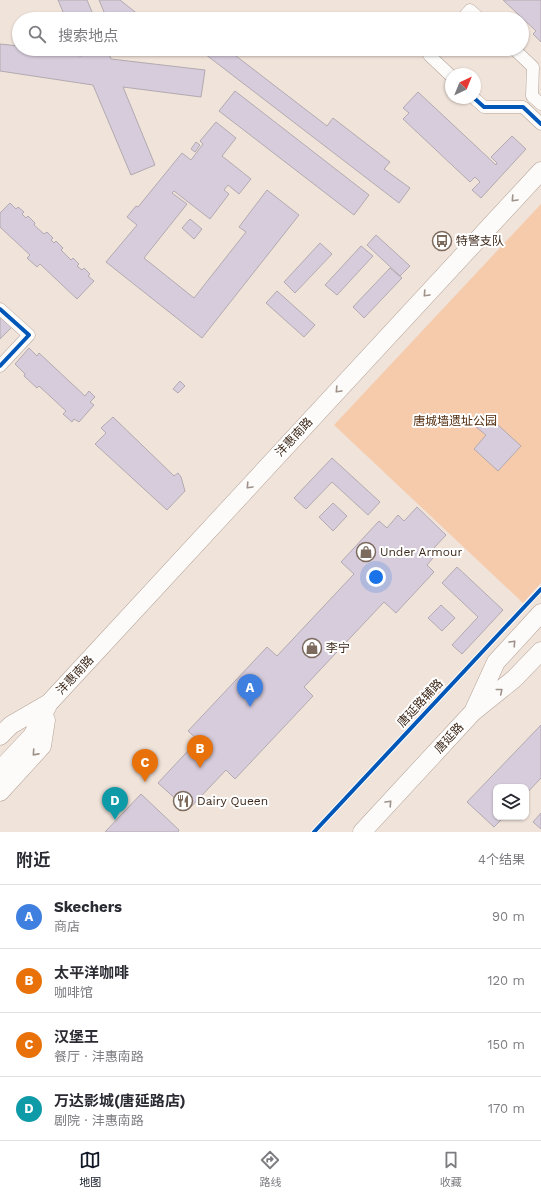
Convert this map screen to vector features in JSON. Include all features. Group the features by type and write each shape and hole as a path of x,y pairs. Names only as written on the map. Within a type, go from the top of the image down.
{"main road":[{"name":"沣惠南路","path":"0,770 32,736 48,703 541,171"},
{"path":"473,712 496,662 541,613"},
{"name":"唐延路","path":"362,832 473,712 514,680 541,651"},
{"name":"沣惠南路","path":"0,736 11,724 48,703"},
{"path":"0,792 42,746 48,703"}],"street":[{"path":"429,56 445,71"},
{"path":"521,56 533,67 532,96 541,104"},
{"path":"480,104 484,108 523,107 541,124"},
{"path":"0,309 29,335 0,366"}],"green space":[{"name":"唐城墙遗址公园","path":"541,204 541,583 523,603 334,425"}],"building":[{"path":"58,0 87,0 92,12 63,12"},
{"path":"99,0 120,0 135,12 104,12"},
{"path":"503,0 541,0 541,42 533,34 536,31 529,24 529,12 516,12"},
{"path":"0,44 12,45 12,56 110,56 111,59 205,70 201,97 123,87 155,165 131,175 93,85 0,71"},
{"path":"208,56 236,56 327,126 333,118 390,162 384,169 410,188 399,203"},
{"path":"235,91 369,195 354,215 219,111"},
{"path":"418,92 496,165 497,163 491,157 512,136 526,149 481,198 472,190 480,182 475,177 470,182 403,119 409,113 403,108"},
{"path":"216,122 236,138 222,156 251,179 239,194 228,185 224,190 229,194 210,219 174,191 172,193 187,204 144,258 194,298 246,232 239,227 267,190 299,215 202,338 106,262 137,225 127,217 136,206 138,207 182,153 191,160 203,144 200,141"},
{"path":"196,142 200,145 195,152 191,149"},
{"path":"10,203 16,209 18,207 24,212 22,214 26,218 28,216 35,223 34,225 44,234 47,232 53,238 51,240 54,243 56,241 63,248 61,250 71,260 73,258 79,264 77,266 82,270 84,268 90,274 88,276 94,281 77,299 40,264 37,267 27,258 30,255 0,227 0,213"},
{"path":"190,219 202,229 194,239 182,228"},
{"path":"376,235 410,266 400,276 367,245"},
{"path":"320,243 332,254 295,293 284,282"},
{"path":"361,246 373,256 337,295 325,285"},
{"path":"390,268 402,278 364,318 353,307"},
{"path":"277,291 315,325 304,337 266,303"},
{"path":"0,312 12,327 0,339"},
{"path":"29,348 37,356 39,353 85,396 89,391 95,397 90,402 94,405 79,422 74,419 72,422 63,414 66,411 39,386 37,388 24,376 25,374 15,364"},
{"path":"180,381 185,386 178,393 173,389"},
{"path":"487,415 521,446 498,471 474,449 486,435 476,427"},
{"path":"113,417 174,476 178,473 181,477 185,491 167,510 95,444 106,433 101,428"},
{"path":"332,458 380,502 368,515 332,482 306,509 294,498"},
{"path":"333,503 347,516 333,531 319,517"},
{"path":"417,507 446,535 434,548 438,552 427,565 434,572 396,613 384,602 304,687 313,696 235,779 226,770 188,810 158,783 198,740 188,731 267,647 277,656 354,574 341,562 379,521 387,528 398,515 404,521"},
{"path":"457,567 503,610 462,654 452,645 478,617 442,583"},
{"path":"441,605 455,618 442,631 428,618"},
{"path":"541,725 541,778 529,791 529,784 493,784 493,820 501,820 494,827 467,802"},
{"path":"141,794 179,830 178,832 105,832"},
{"path":"541,813 541,829 533,822"}],"cycle path":[{"path":"481,104 484,107 523,107 541,124"},
{"path":"0,309 29,335 0,366"},
{"name":"唐延路辅路","path":"314,832 541,589"}],"place":[{"name":"特警支队","path":"442,241"},
{"name":"Under Armour","path":"366,552"},
{"name":"李宁","path":"312,648"},
{"name":"Skechers","path":"250,707"},
{"name":"太平洋咖啡","path":"200,768"},
{"name":"汉堡王","path":"145,782"},
{"name":"Dairy Queen","path":"183,801"},
{"name":"万达影城(唐延路店)","path":"115,820"}]}
